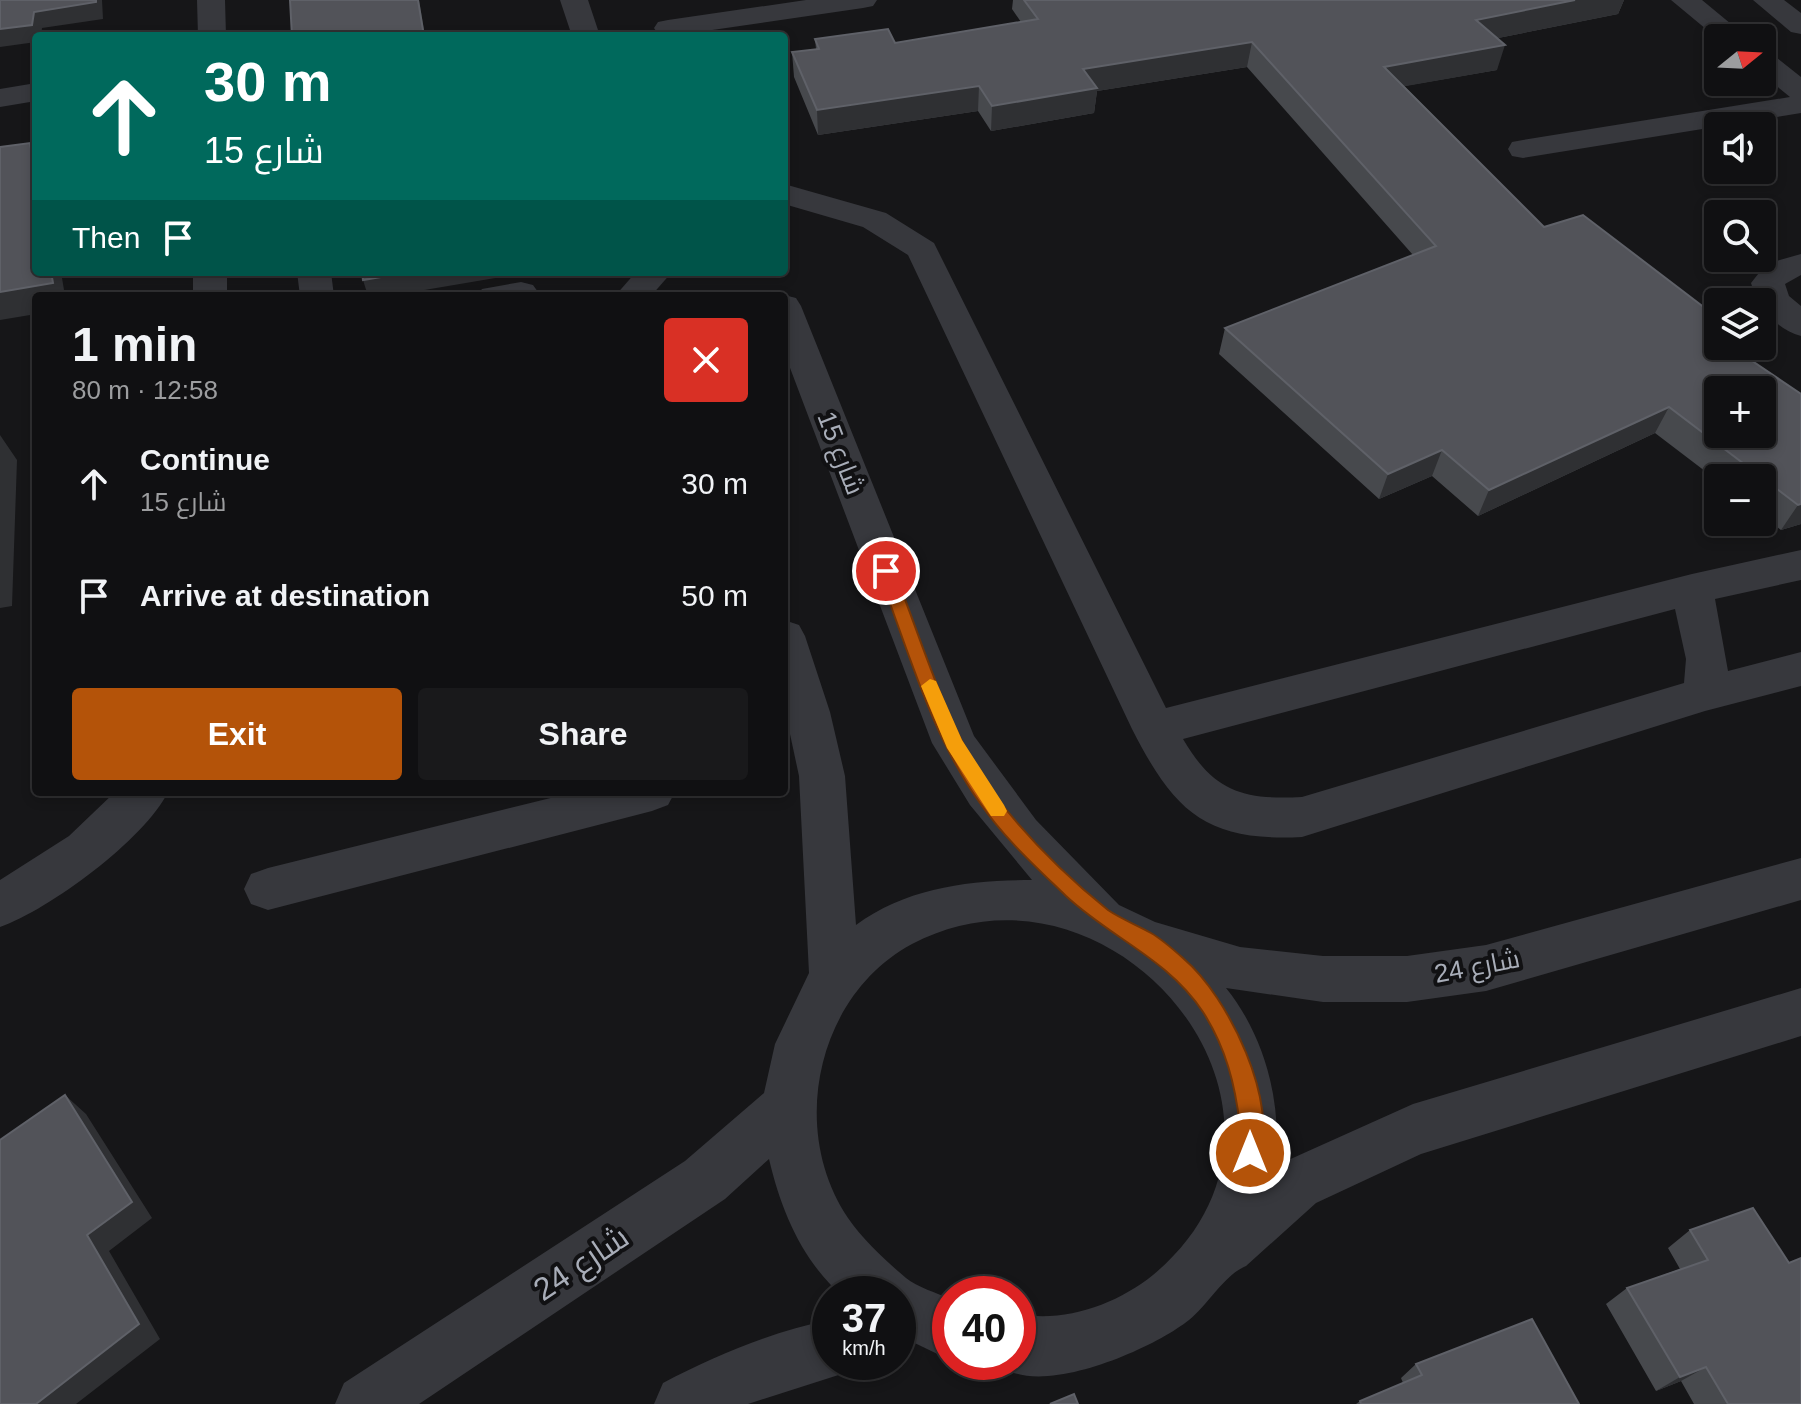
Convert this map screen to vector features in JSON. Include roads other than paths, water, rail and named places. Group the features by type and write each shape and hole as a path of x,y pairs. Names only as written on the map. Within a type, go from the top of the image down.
{"street":[{"path":"211,0 212,32"},
{"path":"574,0 585,32"},
{"path":"657,0 670,32 863,0"},
{"path":"1685,0 1716,24"},
{"path":"1781,7 1801,26"},
{"path":"1776,71 1801,91"},
{"path":"0,98 32,93"},
{"path":"1523,149 1801,104"},
{"path":"788,195 868,216 891,226 922,250 1154,729 1187,784 1205,798 1248,816 1275,820 1302,817 1705,694 1801,669"},
{"path":"1801,264 1778,271 1768,283 1773,300 1801,325"},
{"path":"636,292 651,276"},
{"name":"شارع 15","path":"788,316 954,743 987,798 1013,830 1124,929 1180,968 1209,1003 1232,1042 1246,1085 1252,1131 1247,1176 1234,1220 1209,1261"},
{"path":"1154,729 1692,589 1801,565"},
{"path":"1692,589 1707,659 1705,694"},
{"path":"788,666 800,754 828,834 828,896 835,978"},
{"path":"0,906 86,850 141,796"},
{"path":"268,889 636,796"},
{"name":"شارع 24","path":"365,1404 705,1180 787,1108 799,1043 835,978 869,944 911,919 956,904 1004,898 1054,903 1240,970 1323,979 1407,979 1486,968 1801,879"},
{"path":"1036,1345 1098,1337 1161,1307 1296,1184 1413,1130 1801,1012"},
{"path":"787,1108 801,1187 836,1249 864,1276"},
{"path":"684,1404 717,1386 812,1353"}]}
